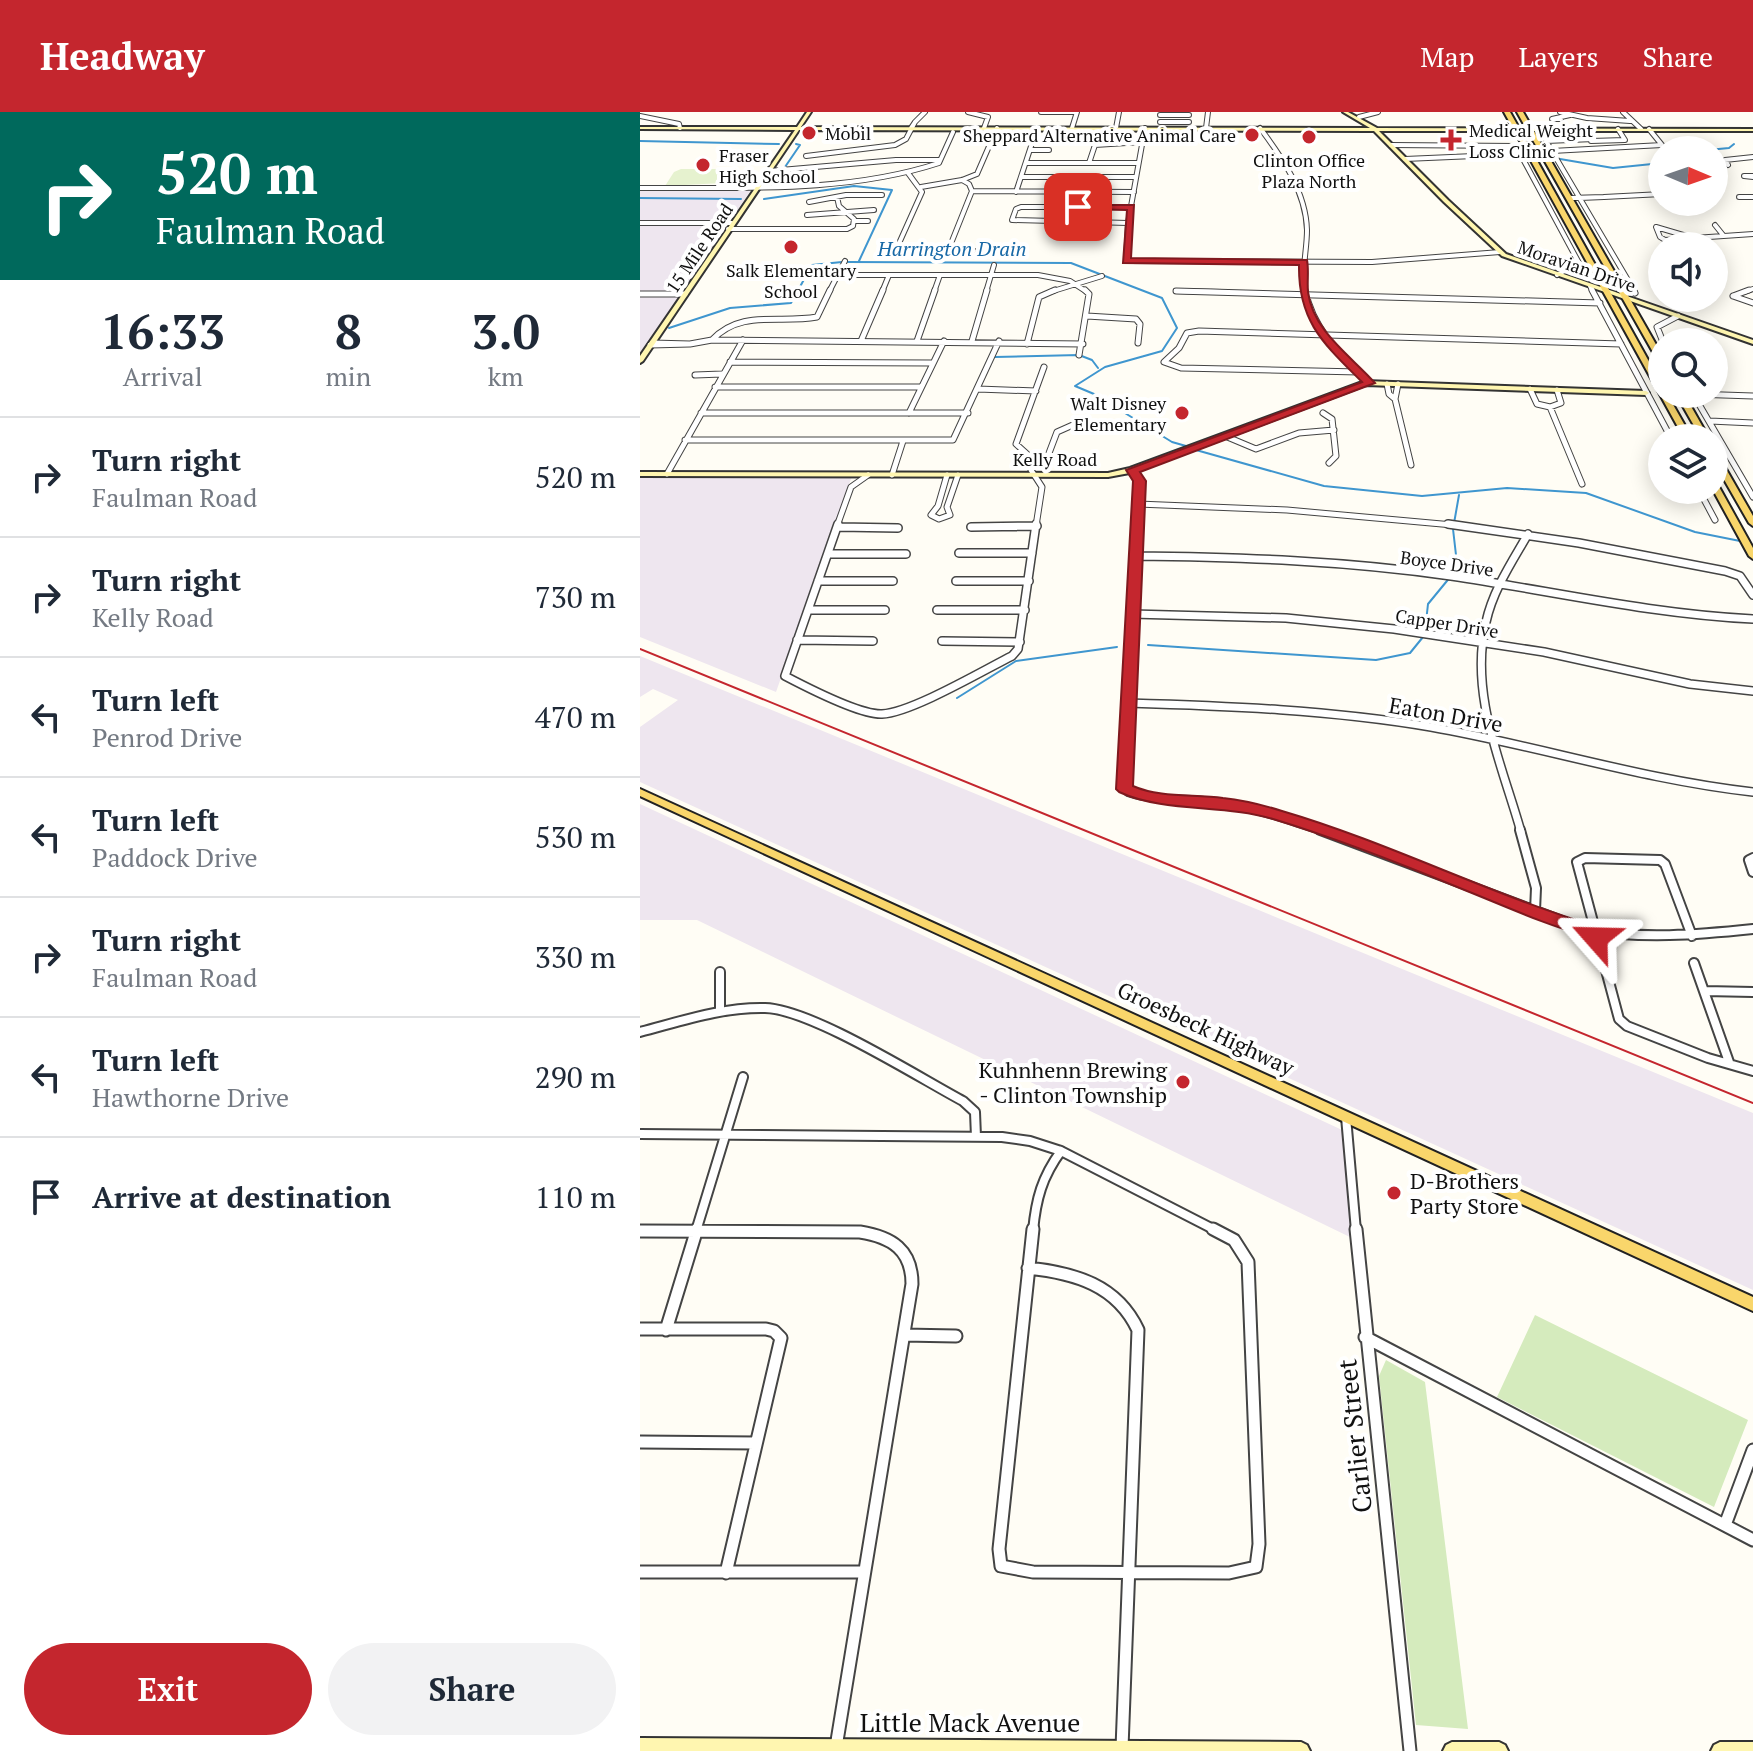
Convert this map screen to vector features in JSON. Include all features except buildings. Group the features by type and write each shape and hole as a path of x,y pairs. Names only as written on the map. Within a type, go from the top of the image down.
{"main road":[{"name":"15 Mile Road","path":"640,361 809,112"},
{"name":"Moravian Drive","path":"1345,112 1375,129 1500,252 1648,306"},
{"path":"1507,112 1648,368"},
{"path":"1518,112 1648,336"},
{"path":"640,128 913,125 1145,128 1159,125 1206,128 1753,130"},
{"path":"1532,156 1546,157"},
{"path":"1587,258 1605,260"},
{"path":"1588,285 1600,281"},
{"path":"1633,310 1648,306"},
{"name":"Moravian Drive","path":"1666,312 1753,342"},
{"path":"1629,334 1648,336"},
{"name":"Kelly Road","path":"640,474 1108,475 1132,470 1369,383 1646,393"},
{"path":"1728,479 1753,523"},
{"path":"1724,504 1753,556"},
{"name":"Groesbeck Highway","path":"640,792 1753,1304"},
{"name":"Little Mack Avenue","path":"640,1747 1301,1751"},
{"path":"1452,1751 1499,1751"},
{"path":"1720,1751 1753,1751"}],"street":[{"path":"806,156 899,143 909,136 913,125 925,112"},
{"path":"968,112 988,117 984,128"},
{"path":"1041,112 1077,112 1072,128"},
{"path":"1116,128 1119,112"},
{"path":"1206,128 1208,112"},
{"path":"1358,117 1372,112"},
{"path":"1358,117 1378,112"},
{"path":"1560,112 1630,121"},
{"path":"1623,112 1641,129"},
{"path":"1160,113 1189,118 1159,125 1160,113"},
{"path":"1561,119 1571,115"},
{"path":"640,116 680,124 680,128"},
{"path":"1628,129 1630,121"},
{"path":"921,187 962,180 978,172 997,128"},
{"path":"1016,192 1037,128"},
{"path":"1145,128 1128,223 1126,261 1380,262 1500,252"},
{"path":"1260,128 1282,157 1300,196 1307,229 1303,294 1322,334 1369,383"},
{"path":"1589,129 1594,139 1546,141 1635,293"},
{"path":"1555,140 1624,141 1618,129"},
{"path":"1552,151 1661,146 1649,129"},
{"path":"640,188 786,187 908,173 932,167 940,160 953,132"},
{"path":"1089,163 1095,145 1142,142"},
{"path":"1391,145 1514,145 1579,263 1557,275"},
{"path":"854,150 858,163"},
{"path":"1030,150 1049,150"},
{"path":"1405,159 1520,154"},
{"path":"1728,162 1753,157"},
{"path":"769,171 940,160"},
{"path":"1026,163 1138,163"},
{"path":"908,173 922,192 896,250 974,251"},
{"path":"1021,177 1135,177"},
{"path":"948,251 972,191 969,184 962,180"},
{"path":"972,191 1134,192"},
{"path":"1569,198 1648,194"},
{"path":"809,202 882,195"},
{"path":"837,197 839,206 854,221"},
{"path":"1739,197 1753,197"},
{"path":"1128,223 1014,222 1012,219 1019,207 1131,207"},
{"path":"807,215 874,210"},
{"path":"640,223 813,230 847,229 854,221 868,221"},
{"path":"1715,225 1721,232"},
{"path":"1656,227 1675,235 1690,237 1662,239 1656,227"},
{"path":"1728,235 1753,234"},
{"path":"712,340 723,327 738,321 815,318 845,261"},
{"path":"972,341 994,265"},
{"path":"838,275 1051,276 1073,283 1089,294 1079,355"},
{"path":"861,341 889,275"},
{"path":"917,341 940,275"},
{"path":"1027,344 1037,300 1073,283 1102,276"},
{"path":"1588,285 1663,424"},
{"path":"1753,289 1733,296 1753,303"},
{"path":"1176,291 1600,303"},
{"path":"640,294 685,294"},
{"path":"1087,316 1136,319 1140,324 1138,343"},
{"path":"1657,328 1678,316"},
{"path":"1359,372 1167,365 1165,360 1190,332 1621,344"},
{"path":"651,344 690,344 712,340 1083,344"},
{"path":"667,474 743,340"},
{"path":"909,413 944,341"},
{"path":"685,440 953,440 999,341"},
{"path":"730,362 932,363"},
{"path":"1036,462 1016,447 1044,367"},
{"path":"695,375 722,374"},
{"path":"1387,384 1389,394 1395,399"},
{"path":"1398,384 1395,399 1411,465"},
{"path":"715,387 920,387"},
{"path":"978,389 1036,391"},
{"path":"1530,389 1537,404 1550,407 1561,403 1557,390"},
{"path":"1728,395 1753,396"},
{"path":"1550,407 1582,484"},
{"path":"1702,408 1753,497"},
{"path":"701,413 968,413"},
{"path":"1323,413 1332,419 1334,430 1336,456 1329,463"},
{"path":"1710,421 1753,423"},
{"path":"1036,462 1046,461 1057,432 1075,424"},
{"path":"1225,436 1256,449 1299,433 1334,430"},
{"path":"892,475 903,441"},
{"path":"868,475 851,487 786,671 788,679 828,698 876,714 904,708 1012,656 1020,642 1042,487 1032,475 1031,470 1036,462"},
{"path":"1132,470 1140,481 1123,779 1128,792 1143,797 1226,803 1277,815 1596,932 1644,937 1692,936 1753,929"},
{"path":"947,475 938,506 931,515 939,519 950,514 947,507 958,475"},
{"path":"1138,504 1359,513 1528,534 1609,547 1740,576 1753,595"},
{"path":"1706,504 1715,520"},
{"path":"971,527 1037,526"},
{"path":"839,527 898,528"},
{"path":"1528,534 1497,583 1481,642 1480,682 1490,739 1527,851 1539,900 1535,911"},
{"path":"959,553 1032,553"},
{"path":"828,554 906,554"},
{"name":"Boyce Drive","path":"1135,556 1305,561 1497,583 1669,614 1753,619"},
{"path":"818,581 893,581"},
{"path":"956,581 1029,581"},
{"path":"809,610 885,610"},
{"path":"937,610 1025,610"},
{"name":"Capper Drive","path":"1132,614 1323,621 1481,642 1681,683 1753,691"},
{"path":"797,640 873,641"},
{"path":"942,641 1020,642"},
{"name":"Eaton Drive","path":"1128,703 1283,709 1381,720 1490,739 1666,781 1753,792"},
{"path":"1692,936 1665,864 1654,858 1585,858 1577,862 1617,1014 1623,1023 1708,1058 1753,1071"},
{"path":"1753,858 1749,860 1753,872"},
{"path":"1694,963 1729,1062"},
{"path":"720,972 720,1010"},
{"path":"1705,991 1753,992"},
{"path":"640,1032 720,1010 766,1008 799,1014 971,1107 977,1118 976,1137"},
{"path":"666,1330 743,1077"},
{"name":"Carlier Street","path":"1346,1117 1365,1337 1410,1751"},
{"path":"640,1134 976,1137 1030,1141 1061,1151 1225,1233 1244,1252 1248,1262 1259,1544 1256,1567 1229,1573 1033,1572 1001,1566 999,1549 1039,1186 1061,1151"},
{"path":"640,1231 860,1232 889,1238 908,1254 913,1272 904,1335 836,1747"},
{"path":"1028,1268 1061,1271 1081,1277 1124,1304 1136,1323 1139,1341 1122,1748"},
{"path":"640,1329 754,1329 778,1334 781,1345 726,1573"},
{"path":"904,1335 956,1336"},
{"path":"1365,1337 1753,1540"},
{"path":"640,1442 756,1443"},
{"path":"1725,1525 1753,1450"},
{"path":"640,1572 863,1572"}],"shaded area":[{"path":"640,189 751,190 640,354"},
{"path":"640,476 852,476 776,692 640,637"},
{"path":"640,656 1753,1113 1753,1290 640,782 640,727 678,700 653,689 640,697"},
{"path":"640,804 1340,1129 1343,1131 1354,1239 697,920 640,920"}],"green space":[{"path":"681,169 732,169 723,183 665,186 674,172"},
{"path":"1535,1315 1748,1420 1714,1507 1497,1397"},
{"path":"1386,1360 1425,1382 1468,1729 1416,1725 1379,1376"}],"waterway":[{"name":"Harrington Drain","path":"640,141 779,144"},
{"name":"Harrington Drain","path":"785,167 800,145 796,144"},
{"path":"1728,148 1734,144"},
{"path":"1560,159 1613,168 1648,164"},
{"name":"Harrington Drain","path":"773,185 781,173"},
{"name":"Harrington Drain","path":"764,199 854,186 892,190 859,261"},
{"path":"640,198 741,199"},
{"path":"669,328 730,308 791,303 812,265 842,262"},
{"name":"Harrington Drain","path":"848,262 1071,263 1162,298 1177,328 1162,351 1105,367 1075,386 1094,394 1172,442 1186,446"},
{"path":"995,357 1079,355 1092,360 1098,368"},
{"name":"Harrington Drain","path":"1196,450 1324,486 1422,496 1507,488 1586,493 1695,532 1740,541"},
{"path":"1425,631 1428,604 1451,576 1456,555 1453,529 1459,495"},
{"path":"1148,645 1376,660 1410,653 1423,637"},
{"path":"957,698 1016,661 1117,647"}],"railway":[{"path":"640,649 1753,1103"}],"place":[{"name":"Mobil","path":"809,133"},
{"name":"Sheppard Alternative Animal Care","path":"1252,135"},
{"name":"Clinton Office Plaza North","path":"1309,137"},
{"name":"Medical Weight Loss Clinic","path":"1451,140"},
{"name":"Fraser High School","path":"703,165"},
{"name":"Salk Elementary School","path":"791,247"},
{"name":"Walt Disney Elementary","path":"1182,413"},
{"name":"Kuhnhenn Brewing - Clinton Township","path":"1183,1082"},
{"name":"D-Brothers Party Store","path":"1394,1193"}],"route":[{"path":"1078,207 1131,207 1126,261 1304,262 1303,294 1313,319 1333,347 1369,383 1132,470 1140,481 1123,779 1125,789 1143,797 1226,803 1277,815 1411,862 1565,924 1596,932 1596,938"}]}
